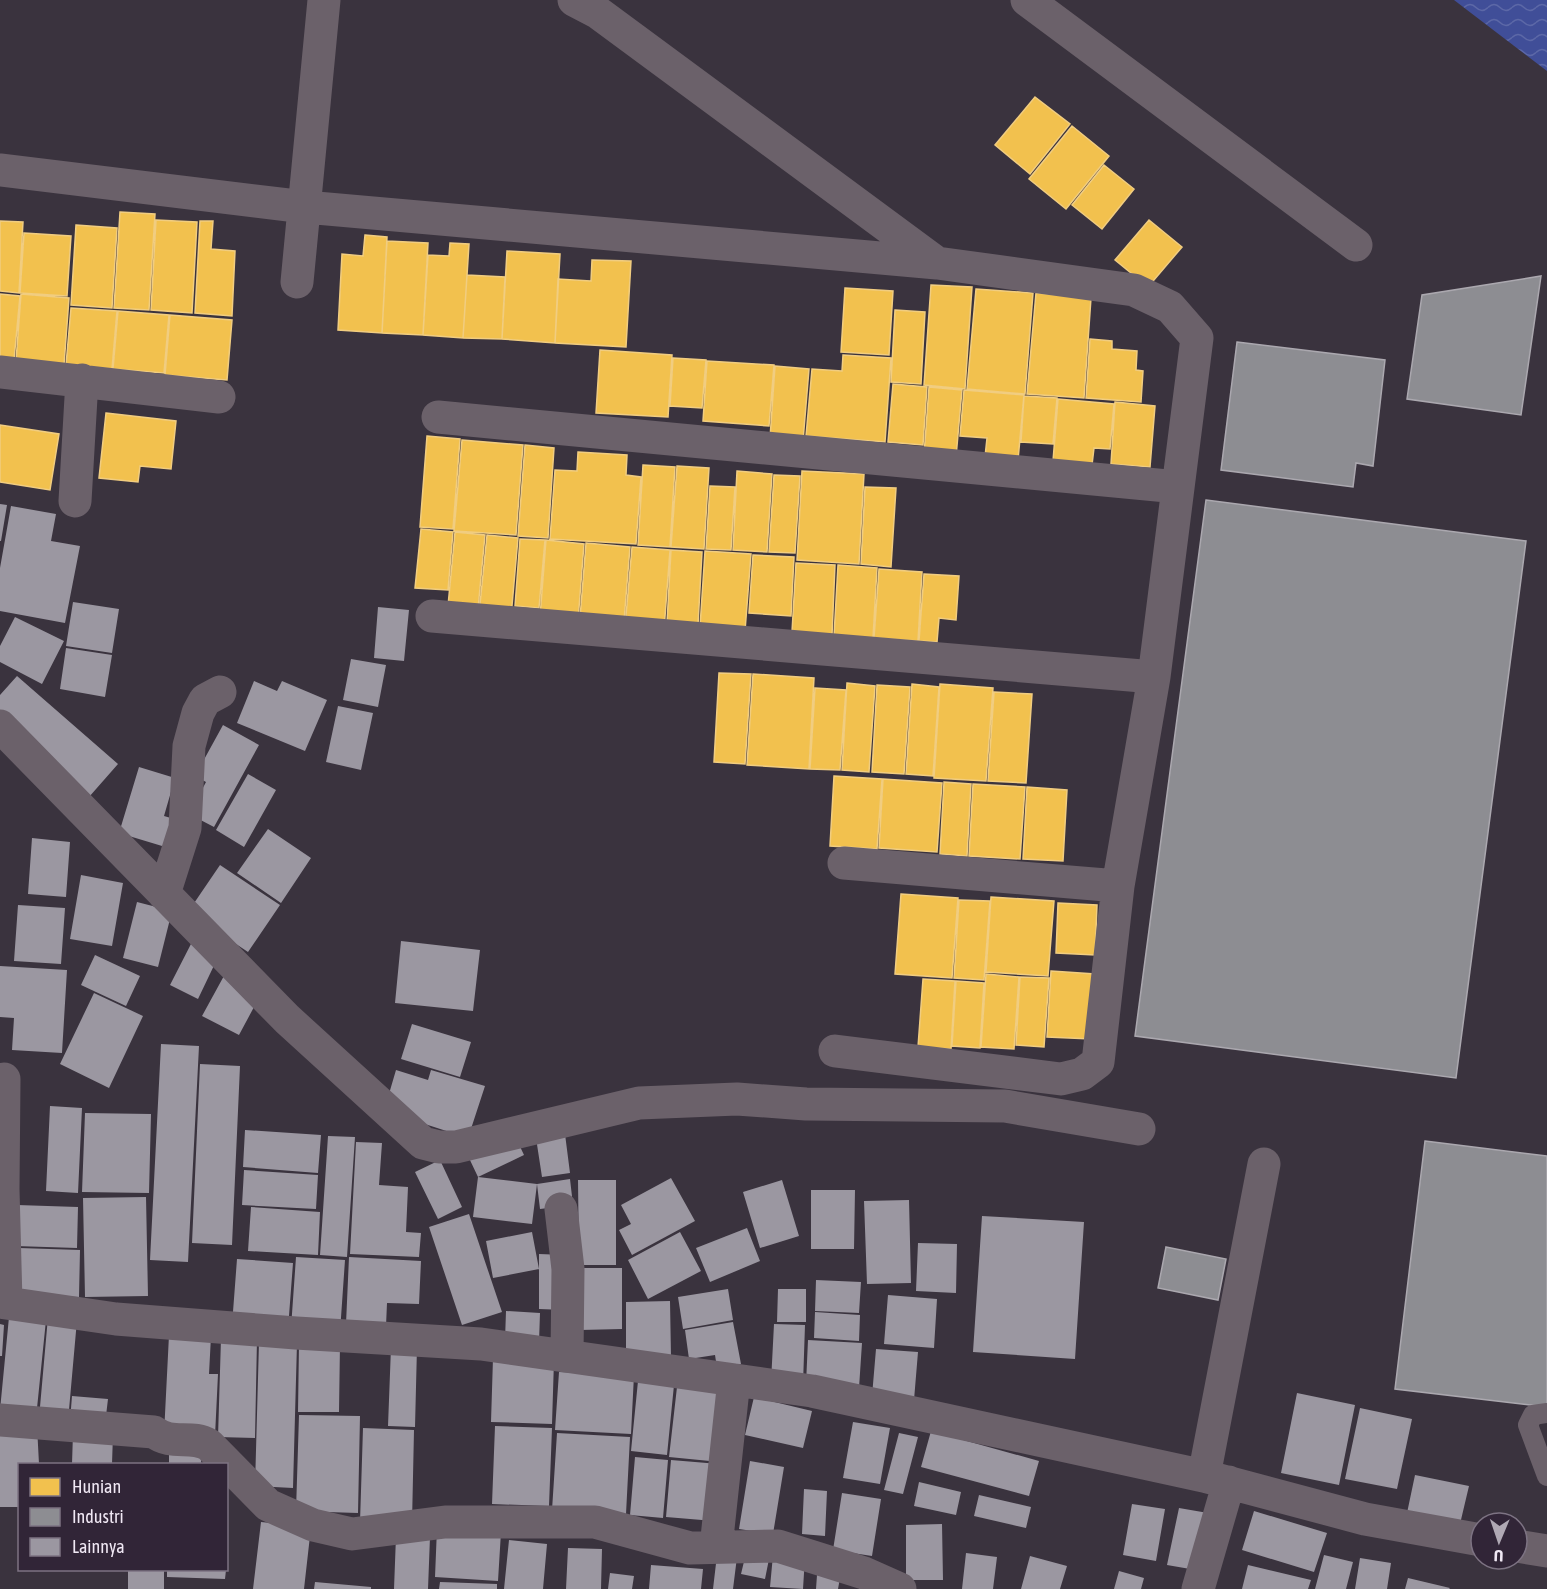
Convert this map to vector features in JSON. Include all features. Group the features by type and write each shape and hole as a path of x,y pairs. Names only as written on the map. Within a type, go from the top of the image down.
{"street":[{"path":"297,282 324,0"},
{"path":"574,0 597,12 937,264"},
{"path":"1027,0 1356,245"},
{"path":"0,170 305,207 937,264 1134,290 1170,307 1197,338 1154,677 1118,886 1098,1062 1082,1074 1061,1079 835,1051"},
{"path":"0,372 219,397"},
{"path":"75,501 82,380"},
{"path":"438,417 1178,487"},
{"path":"432,616 1154,677"},
{"path":"164,894 185,828 189,746 198,713 205,700 220,692"},
{"path":"0,726 286,1019 423,1143 456,1147 639,1103 737,1099 806,1104 1005,1106 1139,1129"},
{"path":"843,863 1118,886"},
{"path":"4,1079 3,1302 116,1319 481,1344 812,1391 1217,1479 1365,1519 1469,1538"},
{"path":"1198,1589 1217,1479 1264,1164"},
{"path":"561,1209 568,1269 567,1356"},
{"path":"716,1547 734,1380"},
{"path":"0,1420 154,1432 162,1438 202,1441 227,1463"},
{"path":"228,1464 268,1505 313,1525 352,1534 445,1522 595,1522 690,1548 777,1546 864,1573 900,1589"},
{"path":"1529,1548 1547,1551"}],"lane":[{"path":"1547,1413 1533,1415 1528,1425 1547,1476"}],"water":[{"path":"1454,0 1547,0 1547,71"}],"building: Hunian":[{"path":"1035,97 1070,124 1030,174 995,145"},
{"path":"1072,126 1109,156 1066,209 1029,179"},
{"path":"1104,165 1134,189 1102,229 1072,205"},
{"path":"120,212 155,214 149,310 114,308"},
{"path":"156,220 197,222 192,313 151,310"},
{"path":"1149,220 1182,247 1148,287 1115,260"},
{"path":"0,221 23,222 19,293 0,291"},
{"path":"200,221 213,221 211,249 235,251 232,316 195,313"},
{"path":"76,225 117,228 112,308 71,305"},
{"path":"24,233 71,236 67,296 20,293"},
{"path":"365,235 387,237 382,333 338,330 342,254 363,256"},
{"path":"387,241 428,243 423,335 382,333"},
{"path":"450,243 469,244 463,338 423,335 428,255 449,256"},
{"path":"507,251 560,254 555,343 502,339"},
{"path":"592,260 631,261 626,347 555,343 558,279 591,281"},
{"path":"467,275 505,277 502,339 463,338"},
{"path":"931,285 972,287 965,389 924,385"},
{"path":"845,288 893,291 889,355 841,352"},
{"path":"976,289 1033,293 1025,394 967,389"},
{"path":"1036,293 1091,298 1084,398 1027,394"},
{"path":"0,294 20,296 14,360 0,359"},
{"path":"21,294 69,298 64,365 16,361"},
{"path":"71,308 117,311 112,369 66,365"},
{"path":"895,310 925,312 921,384 891,382"},
{"path":"118,311 169,315 164,373 113,369"},
{"path":"170,315 232,320 227,380 165,375"},
{"path":"1090,339 1112,341 1112,349 1137,351 1136,370 1143,371 1141,402 1086,398"},
{"path":"600,350 672,355 668,417 596,413"},
{"path":"843,355 891,358 885,442 806,436 812,369 842,371"},
{"path":"673,358 706,360 702,408 670,406"},
{"path":"707,361 774,365 769,426 703,421"},
{"path":"775,366 809,369 803,441 770,438"},
{"path":"893,384 927,387 923,445 888,442"},
{"path":"929,387 962,390 956,457 924,455"},
{"path":"964,390 1024,395 1018,460 985,457 987,438 960,436"},
{"path":"1024,396 1057,398 1053,444 1021,442"},
{"path":"1058,399 1114,404 1110,449 1094,448 1092,465 1053,461"},
{"path":"1115,402 1155,406 1150,467 1111,464"},
{"path":"106,413 176,421 171,469 140,466 138,482 99,478"},
{"path":"0,425 59,434 50,490 0,482"},
{"path":"427,436 460,439 453,529 420,527"},
{"path":"462,440 523,445 516,535 454,531"},
{"path":"525,445 554,448 548,538 518,536"},
{"path":"578,452 627,455 626,475 641,477 636,544 550,539 555,470 577,471"},
{"path":"643,465 675,467 670,547 638,545"},
{"path":"677,466 709,468 704,549 671,547"},
{"path":"737,471 772,474 767,552 733,550"},
{"path":"802,471 864,474 859,564 797,560"},
{"path":"774,475 800,476 795,553 769,552"},
{"path":"710,486 735,487 731,550 706,549"},
{"path":"865,487 896,488 891,567 861,564"},
{"path":"421,529 453,532 448,590 415,588"},
{"path":"455,532 485,535 478,609 448,606"},
{"path":"487,535 518,538 511,617 479,614"},
{"path":"520,539 545,540 539,608 515,606"},
{"path":"546,540 584,544 578,621 540,617"},
{"path":"586,543 630,547 624,621 580,618"},
{"path":"632,547 670,550 664,630 625,627"},
{"path":"671,550 702,552 698,625 667,623"},
{"path":"705,551 751,554 745,631 700,627"},
{"path":"753,555 794,557 791,616 749,613"},
{"path":"796,563 835,565 832,635 792,632"},
{"path":"838,565 877,568 873,638 834,636"},
{"path":"879,569 922,572 918,641 874,638"},
{"path":"924,574 959,576 956,620 939,618 937,642 919,641"},
{"path":"719,673 751,674 745,764 714,762"},
{"path":"753,674 814,678 809,769 747,765"},
{"path":"847,683 875,686 869,772 842,770"},
{"path":"912,684 939,687 933,776 906,774"},
{"path":"940,684 993,688 986,781 934,778"},
{"path":"877,685 910,687 904,774 872,772"},
{"path":"815,688 846,690 840,770 810,769"},
{"path":"994,692 1032,694 1026,783 988,781"},
{"path":"834,776 882,779 877,849 830,846"},
{"path":"883,779 942,783 937,852 879,848"},
{"path":"944,782 971,784 967,856 940,854"},
{"path":"973,784 1025,787 1020,859 969,856"},
{"path":"1027,787 1067,790 1063,861 1023,859"},
{"path":"901,894 958,898 952,978 895,974"},
{"path":"991,897 1054,901 1048,976 986,972"},
{"path":"959,900 990,901 984,980 954,978"},
{"path":"1058,903 1097,905 1095,955 1056,953"},
{"path":"1051,971 1095,974 1091,1039 1047,1037"},
{"path":"986,974 1019,977 1014,1049 981,1047"},
{"path":"1020,977 1049,978 1044,1047 1016,1045"},
{"path":"923,979 955,981 951,1049 918,1047"},
{"path":"956,981 984,983 980,1048 952,1046"}],"building: Industri":[{"path":"1541,276 1521,415 1407,399 1422,295"},
{"path":"1237,342 1385,360 1373,466 1356,463 1353,487 1221,470"},
{"path":"1206,500 1526,541 1456,1078 1135,1036"},
{"path":"1425,1141 1547,1156 1547,1407 1395,1389"},
{"path":"1166,1247 1226,1259 1218,1300 1158,1288"}],"building: Lainnya":[{"path":"0,504 7,505 1,541 0,541"},
{"path":"11,506 56,514 51,541 80,546 65,623 0,611 0,568"},
{"path":"73,602 119,609 112,653 66,646"},
{"path":"378,607 409,610 404,661 374,658"},
{"path":"15,617 64,641 42,684 0,662 0,646"},
{"path":"66,648 112,655 105,697 60,689"},
{"path":"351,659 386,665 378,707 343,700"},
{"path":"17,676 118,764 89,797 0,719 0,695"},
{"path":"254,681 277,691 282,681 327,700 305,751 237,723"},
{"path":"338,706 373,713 361,770 326,762"},
{"path":"223,725 259,745 214,827 189,814 206,782 195,776"},
{"path":"139,767 175,778 164,816 181,821 172,849 119,833"},
{"path":"248,774 276,790 244,847 216,830"},
{"path":"268,829 311,858 281,903 237,873"},
{"path":"32,838 70,842 66,897 28,894"},
{"path":"220,865 280,905 248,952 188,912"},
{"path":"81,875 123,883 112,946 70,939"},
{"path":"137,902 172,911 158,967 123,958"},
{"path":"18,905 65,908 61,964 14,961"},
{"path":"401,941 480,950 473,1011 395,1003"},
{"path":"192,942 219,955 198,999 170,985"},
{"path":"95,955 140,976 126,1006 81,985"},
{"path":"0,966 67,970 62,1053 12,1050 14,1018 0,1017"},
{"path":"225,974 261,994 239,1035 202,1016"},
{"path":"94,993 143,1016 109,1088 60,1064"},
{"path":"412,1024 471,1042 460,1077 401,1059"},
{"path":"161,1044 199,1046 188,1262 150,1260"},
{"path":"200,1064 240,1066 232,1245 192,1243"},
{"path":"396,1070 428,1080 431,1070 485,1086 468,1138 394,1114 386,1104"},
{"path":"50,1106 82,1108 78,1193 46,1191"},
{"path":"85,1113 151,1114 149,1193 82,1192"},
{"path":"245,1130 321,1135 318,1173 243,1167"},
{"path":"565,1134 570,1173 542,1177 536,1138"},
{"path":"328,1136 355,1137 347,1257 320,1255"},
{"path":"515,1136 524,1155 478,1177 469,1158"},
{"path":"356,1142 382,1143 379,1185 408,1187 406,1232 421,1233 419,1257 350,1254"},
{"path":"440,1160 462,1207 438,1219 415,1172"},
{"path":"244,1170 318,1175 316,1209 242,1205"},
{"path":"478,1177 537,1184 532,1224 473,1217"},
{"path":"671,1178 695,1221 632,1255 619,1230 631,1224 621,1205"},
{"path":"570,1179 573,1205 540,1209 537,1184"},
{"path":"578,1180 616,1180 616,1265 579,1265"},
{"path":"782,1180 799,1236 760,1248 743,1192"},
{"path":"811,1190 855,1190 854,1249 811,1249"},
{"path":"146,1197 148,1296 85,1297 83,1198"},
{"path":"909,1200 911,1283 867,1284 864,1201"},
{"path":"17,1205 78,1207 77,1248 15,1246"},
{"path":"251,1207 320,1212 318,1255 248,1251"},
{"path":"469,1214 502,1312 462,1325 429,1227"},
{"path":"982,1216 1084,1222 1075,1359 973,1352"},
{"path":"747,1228 760,1261 710,1282 696,1248"},
{"path":"532,1232 539,1269 493,1278 486,1241"},
{"path":"680,1232 701,1271 648,1299 628,1260"},
{"path":"918,1243 957,1244 956,1293 916,1291"},
{"path":"19,1248 80,1250 79,1297 18,1295"},
{"path":"539,1254 565,1255 565,1310 539,1309"},
{"path":"296,1257 345,1260 340,1332 291,1328"},
{"path":"349,1257 421,1261 419,1304 387,1303 386,1326 346,1324"},
{"path":"237,1259 293,1263 288,1329 232,1325"},
{"path":"579,1268 622,1268 622,1329 580,1330"},
{"path":"816,1280 861,1282 859,1313 815,1311"},
{"path":"728,1289 733,1320 683,1329 678,1297"},
{"path":"778,1289 806,1289 806,1322 777,1322"},
{"path":"888,1295 937,1299 934,1348 884,1344"},
{"path":"670,1301 671,1357 626,1357 626,1302"},
{"path":"506,1311 540,1313 539,1342 505,1340"},
{"path":"815,1312 860,1315 859,1341 814,1338"},
{"path":"9,1317 46,1320 36,1418 0,1410"},
{"path":"48,1317 77,1320 68,1421 39,1418"},
{"path":"733,1322 741,1364 717,1368 715,1355 689,1359 685,1330"},
{"path":"0,1324 4,1325 2,1356 0,1356"},
{"path":"774,1324 805,1325 803,1384 771,1382"},
{"path":"169,1335 211,1336 209,1374 218,1374 215,1436 164,1434"},
{"path":"221,1338 257,1339 255,1438 218,1437"},
{"path":"808,1340 862,1343 859,1388 806,1384"},
{"path":"259,1342 297,1343 293,1488 255,1486"},
{"path":"299,1343 340,1344 339,1412 298,1412"},
{"path":"391,1347 417,1347 415,1427 388,1426"},
{"path":"876,1349 918,1352 914,1400 872,1396"},
{"path":"493,1358 554,1360 552,1424 491,1422"},
{"path":"559,1372 634,1375 631,1434 555,1430"},
{"path":"638,1381 674,1385 667,1455 631,1451"},
{"path":"677,1387 727,1392 720,1462 669,1457"},
{"path":"1297,1393 1355,1405 1339,1485 1281,1473"},
{"path":"72,1396 108,1399 105,1424 70,1421"},
{"path":"754,1397 812,1411 803,1448 745,1435"},
{"path":"1360,1408 1412,1419 1397,1489 1345,1479"},
{"path":"299,1415 360,1416 358,1513 296,1511"},
{"path":"853,1422 890,1428 880,1484 843,1478"},
{"path":"37,1426 39,1463 18,1463 18,1507 0,1507 0,1427"},
{"path":"495,1426 552,1428 549,1506 492,1504"},
{"path":"363,1428 414,1430 412,1523 360,1522"},
{"path":"931,1431 1039,1461 1029,1496 921,1467"},
{"path":"73,1433 113,1434 112,1463 72,1463"},
{"path":"557,1433 630,1437 626,1514 552,1510"},
{"path":"899,1433 918,1437 903,1494 884,1490"},
{"path":"169,1445 202,1445 201,1463 169,1463"},
{"path":"635,1457 668,1460 663,1518 630,1515"},
{"path":"671,1460 719,1464 714,1521 666,1517"},
{"path":"750,1461 784,1467 773,1534 739,1529"},
{"path":"1415,1475 1469,1486 1460,1524 1407,1513"},
{"path":"919,1482 961,1492 956,1515 914,1506"},
{"path":"804,1489 827,1491 825,1536 802,1534"},
{"path":"842,1493 881,1499 872,1556 833,1550"},
{"path":"979,1495 1031,1507 1026,1528 974,1516"},
{"path":"1132,1504 1165,1509 1156,1561 1123,1555"},
{"path":"1179,1508 1208,1513 1196,1570 1167,1565"},
{"path":"1254,1511 1327,1533 1314,1572 1242,1550"},
{"path":"261,1522 311,1527 304,1589 253,1589"},
{"path":"942,1524 943,1580 906,1580 906,1525"},
{"path":"437,1528 501,1532 498,1581 435,1577"},
{"path":"396,1536 430,1537 428,1589 394,1589"},
{"path":"509,1540 547,1544 543,1589 504,1589"},
{"path":"568,1548 602,1549 601,1589 566,1589"},
{"path":"747,1549 770,1554 765,1579 741,1574"},
{"path":"966,1553 997,1557 993,1589 962,1589"},
{"path":"717,1555 737,1557 733,1589 713,1589"},
{"path":"773,1555 805,1557 803,1589 770,1587"},
{"path":"1324,1555 1353,1562 1346,1589 1315,1589"},
{"path":"1030,1556 1067,1566 1060,1589 1021,1589"},
{"path":"1360,1558 1391,1563 1387,1589 1355,1589"},
{"path":"651,1565 703,1569 701,1589 649,1589"},
{"path":"1248,1565 1311,1580 1308,1589 1242,1589"},
{"path":"128,1571 164,1571 164,1589 128,1589"},
{"path":"167,1571 226,1571 225,1579 167,1577"},
{"path":"1119,1571 1144,1578 1141,1589 1114,1589"},
{"path":"610,1573 634,1576 632,1589 608,1589"},
{"path":"817,1575 840,1578 838,1589 816,1589"},
{"path":"1408,1578 1450,1588 1405,1589"},
{"path":"315,1582 371,1587 371,1589 314,1589"},
{"path":"440,1582 497,1584 497,1589 439,1589"}]}
